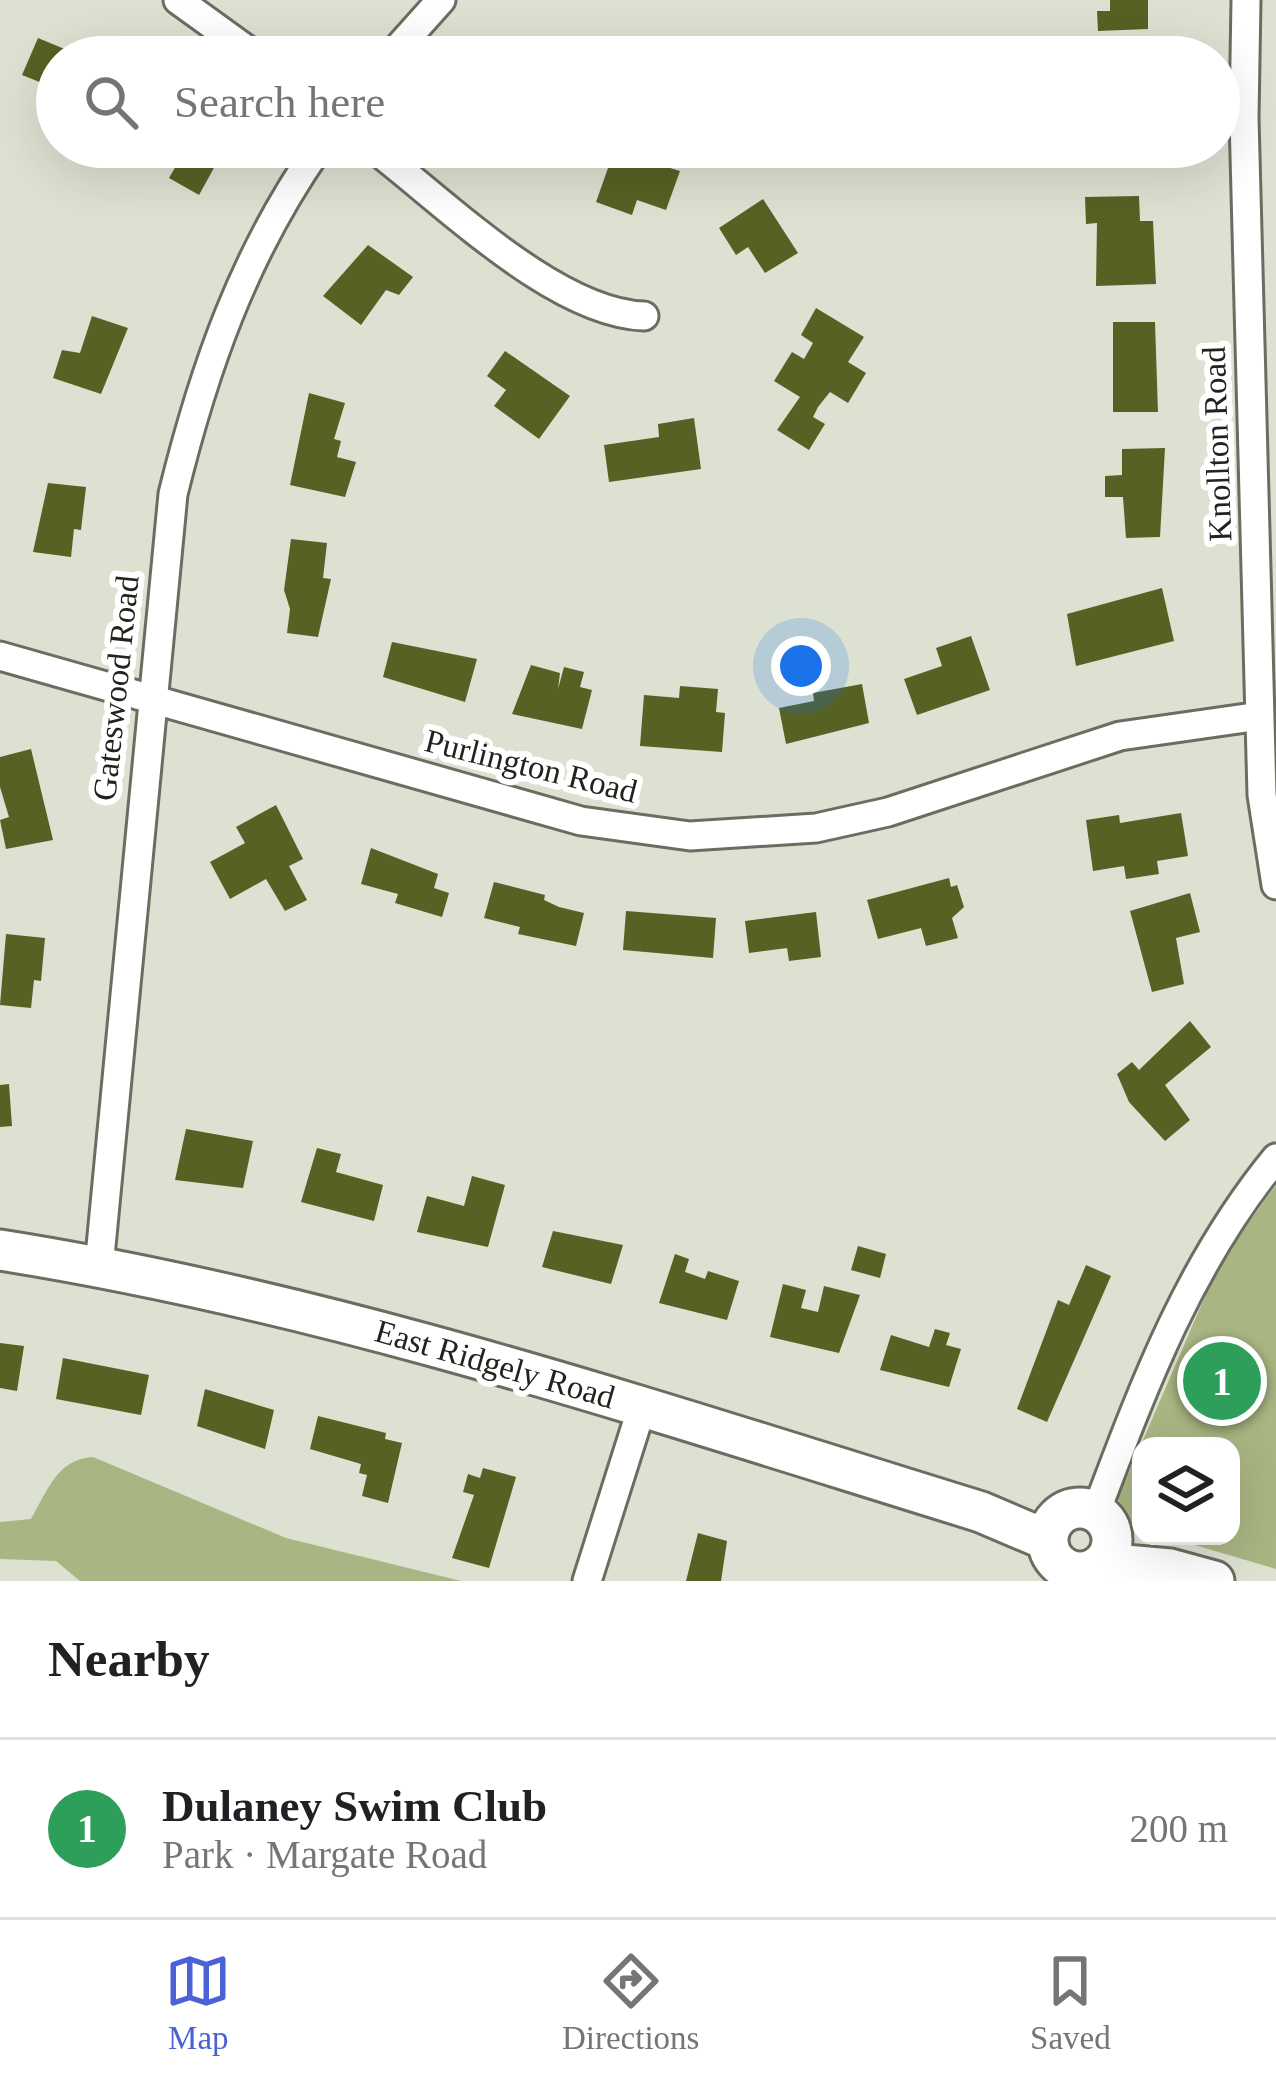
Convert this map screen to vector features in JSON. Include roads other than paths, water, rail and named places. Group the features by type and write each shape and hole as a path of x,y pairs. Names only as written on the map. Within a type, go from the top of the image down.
{"street":[{"path":"178,0 228,36"},
{"path":"409,36 441,0"},
{"name":"Knollton Road","path":"1246,0 1244,118 1262,795 1276,886"},
{"name":"Gateswood Road","path":"99,1267 173,494 199,388 266,228 305,168"},
{"path":"399,168 568,297 618,315 644,316"},
{"name":"Purlington Road","path":"0,656 581,821 690,836 817,828 888,812 1081,746 1178,725 1260,716"},
{"path":"1079,1546 1150,1371 1204,1256 1276,1158"},
{"name":"East Ridgely Road","path":"0,1250 344,1321 642,1407 1079,1546 1214,1581"},
{"path":"587,1581 642,1407"}],"place":[{"name":"Dulaney Swim Club","path":"1222,1381"}]}
